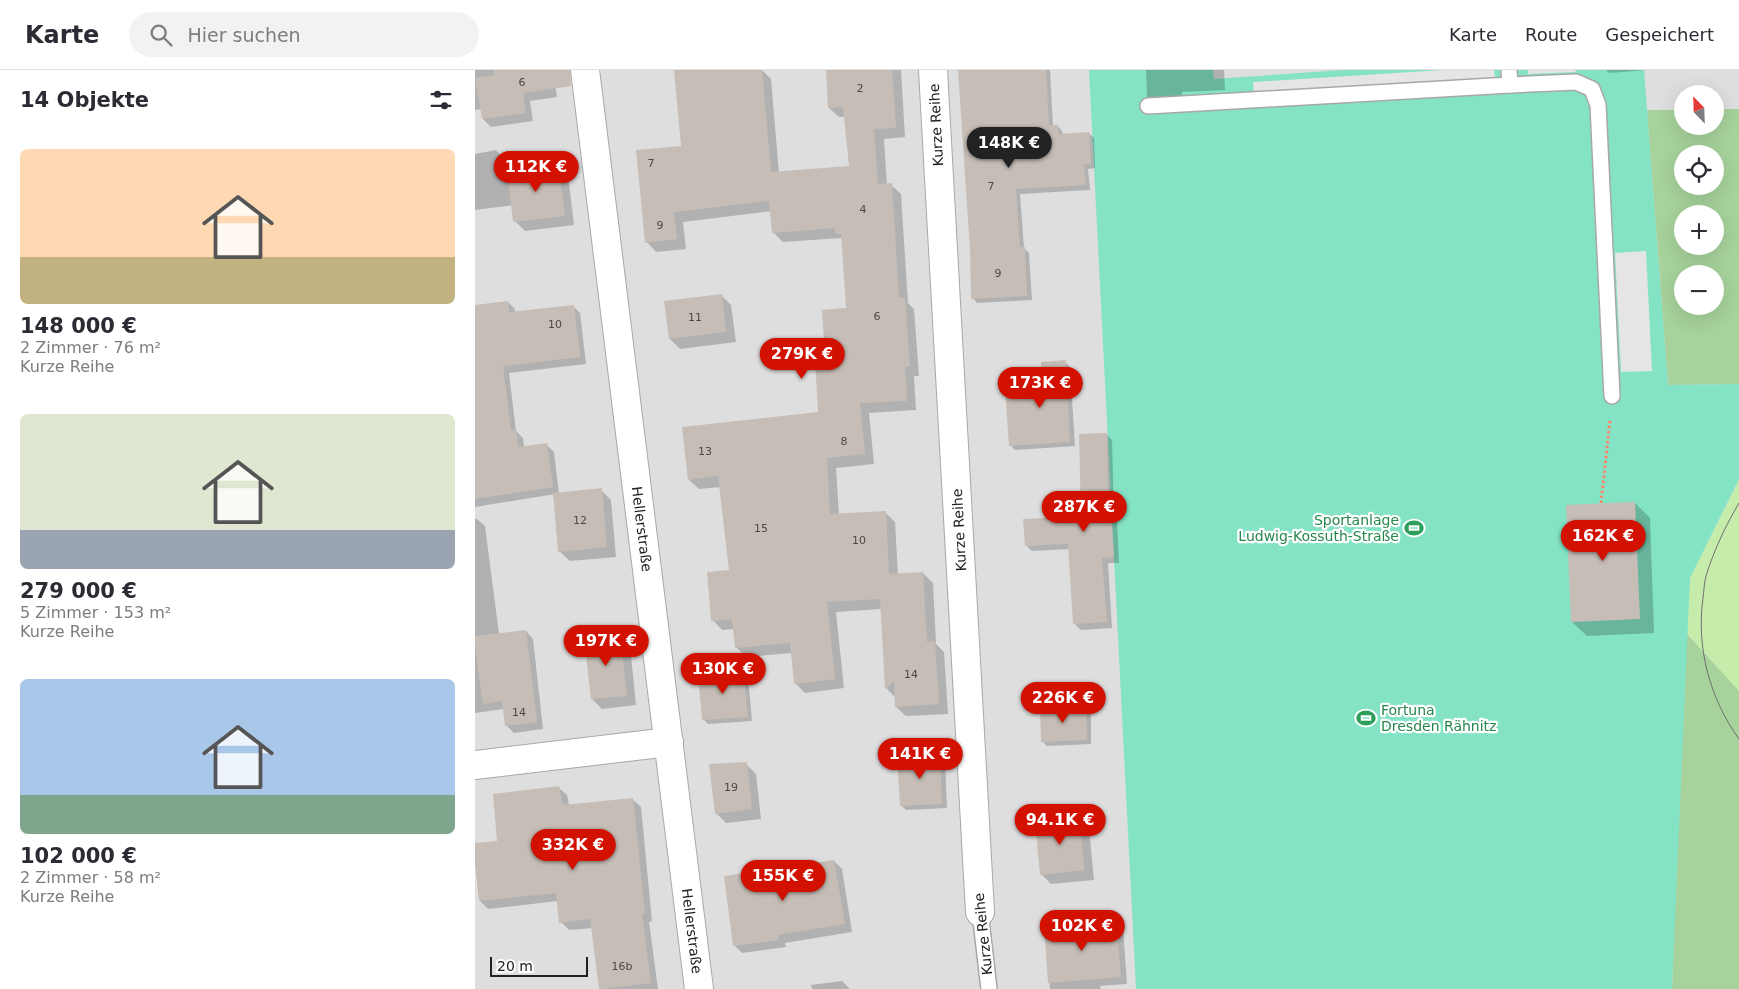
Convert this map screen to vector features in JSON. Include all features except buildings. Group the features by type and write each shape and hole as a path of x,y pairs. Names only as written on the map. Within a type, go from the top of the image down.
{"street":[{"name":"Hellerstraße","path":"585,70 699,989"},
{"name":"Kurze Reihe","path":"933,70 980,912"},
{"path":"475,764 669,742"}],"lane":[{"path":"1148,106 1509,77 1576,82 1592,89 1598,106 1612,396"},
{"name":"Kurze Reihe","path":"980,912 989,989"}],"path":[{"path":"1601,504 1612,396"}],"shaded area":[{"path":"475,70 1739,70 1739,989 475,989"},
{"path":"1443,70 1494,70 1495,79 1254,94 1253,82"},
{"path":"1528,70 1575,70 1576,72 1528,74"},
{"path":"1646,251 1652,371 1621,372 1615,253"}],"green space":[{"name":"Sportanlage Ludwig-Kossuth-Straße","path":"1089,70 1213,70 1214,79 1343,70 1644,70 1668,385 1739,384 1739,479 1690,578 1672,989 1136,989"},
{"path":"1724,109 1739,109 1739,384 1668,385 1647,110 1674,110 1674,135 1724,135"},
{"path":"1739,479 1739,691 1687,634 1690,578"},
{"path":"1687,634 1739,691 1739,989 1672,989 1673,969 1484,989 1673,954"}],"tram line":[{"path":"1739,503 1729,520 1709,566 1705,581 1701,617 1707,672 1720,707 1739,739"}],"place":[{"name":"Sportanlage Ludwig-Kossuth-Straße","path":"1414,528"},
{"name":"Fortuna Dresden Rähnitz","path":"1366,718"}]}
